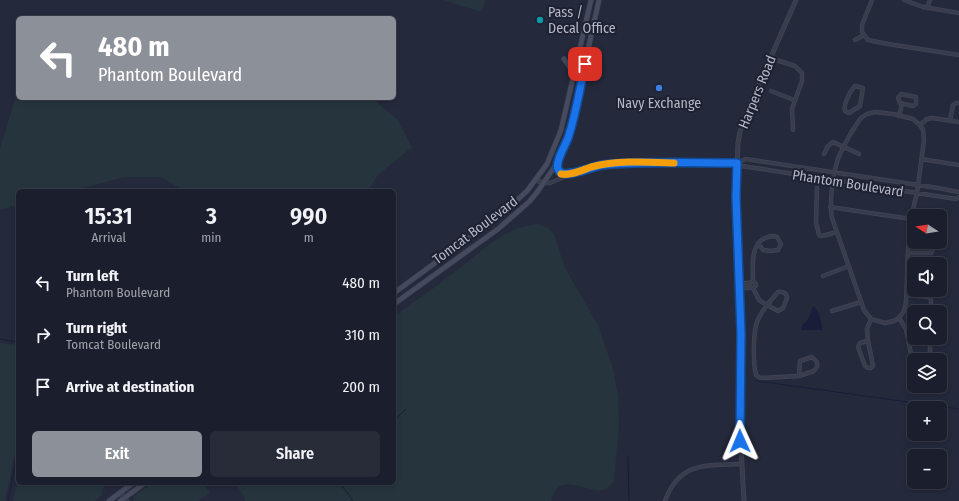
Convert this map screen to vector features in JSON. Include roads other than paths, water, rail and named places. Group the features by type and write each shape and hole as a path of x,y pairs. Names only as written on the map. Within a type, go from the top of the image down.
{"main road":[{"name":"Tomcat Boulevard","path":"396,292 503,214 527,191 546,164 561,130 591,0"},
{"name":"Tomcat Boulevard","path":"396,303 498,229 530,201 544,183 564,148 570,130 599,0"},
{"path":"564,59 571,69 574,79"},
{"path":"556,163 560,173 569,174"},
{"path":"109,501 130,485"},
{"path":"120,501 126,499 143,485"}],"street":[{"name":"Harpers Road","path":"744,501 740,429 740,286 736,197 738,143 748,109 796,0"},
{"path":"872,0 862,25 864,35 871,41 959,55"},
{"path":"904,0 927,8 959,13"},
{"path":"927,8 930,0"},
{"path":"855,40 864,35"},
{"path":"770,58 795,66 802,73 802,81 792,108 793,130"},
{"path":"860,106 850,113 844,110 852,89 855,86 862,87 864,90 860,106 865,115"},
{"path":"771,91 794,100"},
{"path":"901,94 915,96 917,98 915,105 902,104 898,100 901,94"},
{"path":"950,121 953,105 959,103"},
{"path":"899,116 902,104"},
{"path":"907,295 906,306 899,318 894,321 885,323 871,319 865,313 832,218 830,207 837,161 859,120 865,115 875,112 913,119 923,130 924,140 919,184 913,209"},
{"path":"920,125 929,118 959,122"},
{"path":"824,154 831,142 859,154"},
{"name":"Phantom Boulevard","path":"544,183 550,183 569,174 598,166 630,162 737,163 746,159 919,184 959,192"},
{"path":"921,159 959,165"},
{"name":"Phantom Boulevard","path":"737,163 742,166 956,199 959,197"},
{"path":"535,180 544,183"},
{"path":"817,188 816,222 819,235 822,236 836,232"},
{"path":"830,207 907,219"},
{"path":"758,243 763,250 770,251 778,250 781,244 779,239 775,236 763,239 758,243 754,250 751,282 752,288 757,297 767,305 778,311 781,310 787,300 787,296 783,292 778,292 767,305 757,320 754,353 756,375 760,378 787,378 799,376 814,372 818,364 814,357 800,361 799,376"},
{"path":"908,249 908,257"},
{"path":"908,253 929,254 932,249"},
{"path":"822,276 849,266"},
{"path":"751,282 755,282 757,285 752,288 740,286 751,282"},
{"path":"832,311 861,302"},
{"path":"899,318 906,329 907,334"},
{"path":"868,341 860,343 858,347 864,366 871,368 873,366 867,330 871,319"},
{"path":"909,345 911,354 914,357 927,356 929,354 930,345"},
{"path":"665,501 673,484 691,470 704,465 741,464"},
{"path":"120,492 126,499"}],"water":[{"path":"813,306 817,310 820,317 822,330 801,330 802,326 809,317"}],"waterway":[{"path":"0,339 16,342"},
{"path":"757,381 959,409"},
{"path":"396,419 406,409"},
{"path":"628,456 629,501"},
{"path":"8,501 16,459"},
{"path":"341,485 353,501"}],"place":[{"name":"Pass / Decal Office","path":"540,20"},
{"name":"Navy Exchange","path":"659,88"}]}
